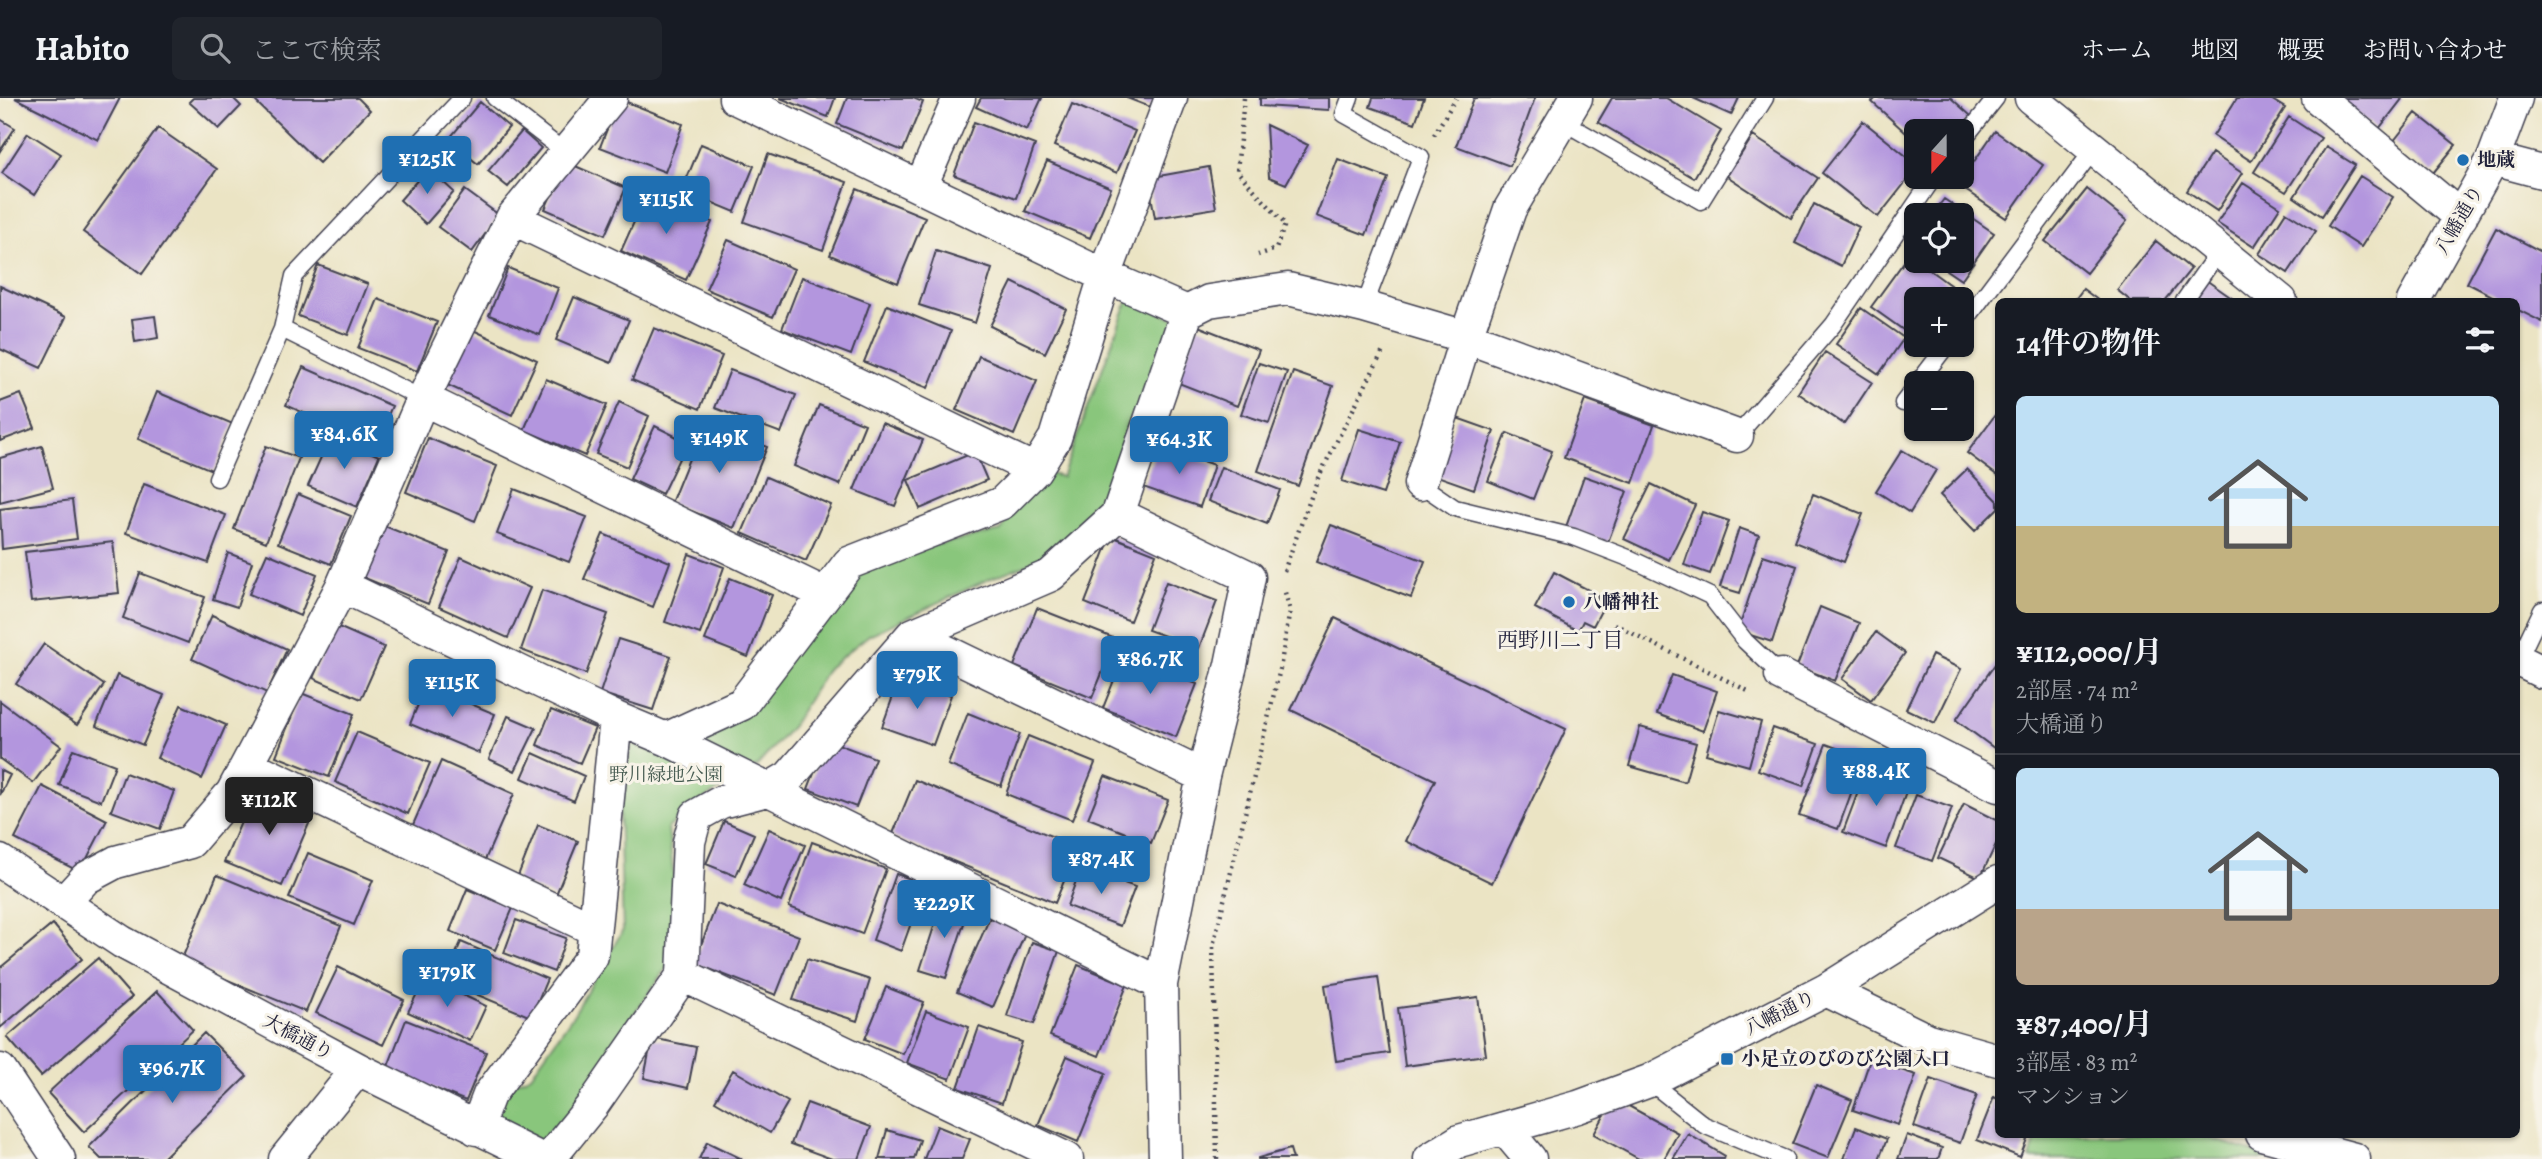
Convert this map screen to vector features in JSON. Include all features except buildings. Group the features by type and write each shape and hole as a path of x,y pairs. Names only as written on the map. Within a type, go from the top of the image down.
{"street":[{"path":"63,903 86,877 116,862 190,842 232,793 342,586 423,399 512,218 611,98"},
{"path":"735,98 1105,276 1187,312"},
{"path":"921,186 959,98"},
{"path":"666,739 742,704 849,563 1002,503 1035,470 1055,438 1105,276 1171,98"},
{"path":"2031,98 2277,298"},
{"path":"2318,98 2461,216"},
{"name":"八幡通り","path":"2415,298 2493,159 2516,98"},
{"path":"1420,484 1510,209 1569,109"},
{"path":"2493,159 2542,172"},
{"path":"512,218 1035,470"},
{"path":"549,1159 592,1106 683,975 689,842 696,816 721,802 766,790 789,777 912,635 1051,575 1118,514 1187,312 1209,301 1288,289 1364,307 1466,337 1737,436"},
{"path":"423,399 825,594"},
{"path":"1118,514 1249,576 1231,665 1203,776 1161,984 1165,1159"},
{"path":"342,586 616,718 666,739 1161,984"},
{"path":"912,635 1203,776"},
{"path":"1781,675 1995,784"},
{"path":"476,1129 489,1095 592,956 616,718"},
{"path":"248,765 594,929"},
{"name":"大橋通り","path":"0,861 122,942 358,1069 541,1159"},
{"name":"八幡通り","path":"1430,1159 1459,1141 1578,1107 1649,1081 1826,990 1995,884"},
{"path":"683,975 1067,1159"},
{"path":"1826,990 1928,1040 1995,1059"},
{"path":"285,1159 358,1069"},
{"path":"0,1070 59,1159"},
{"path":"1505,1129 1530,1159"},
{"path":"2276,1138 2340,1157"}],"lane":[{"path":"217,478 282,329 294,276 462,98"},
{"path":"495,98 566,152"},
{"path":"1350,98 1345,114 1421,157 1364,307"},
{"path":"1569,109 1701,201 1765,98"},
{"path":"1974,126 1996,98"},
{"path":"1974,309 2094,149"},
{"path":"1737,436 1833,325 1926,189"},
{"path":"2186,298 2220,251"},
{"path":"282,329 423,399"},
{"path":"1927,371 1938,357"},
{"path":"1420,484 1455,508 1574,537 1631,559 1710,596 1745,641 1781,675"},
{"path":"2526,664 2542,610"},
{"path":"1649,1081 1704,1125 1785,1159"}],"path":[{"path":"1244,98 1237,171 1285,224 1276,249 1250,258"},
{"path":"1421,157 1457,98"},
{"path":"1217,1159 1213,946 1284,646 1290,610 1281,578 1318,478 1400,317"}],"green space":[{"name":"野川緑地公園","path":"1128,300 1182,321 1113,502 1058,552 989,579 869,635 828,668 792,726 757,766 699,802 668,828 682,947 619,1035 604,1078 565,1159 495,1123 508,1086 531,1075 574,1014 623,930 619,809 632,746 668,726 724,723 878,557 1001,531 1035,470 1062,477"},
{"path":"2036,1138 2209,1138 2276,1159 2030,1159"}],"place":[{"name":"地蔵","path":"2463,160"},
{"name":"八幡神社","path":"1569,602"},
{"name":"小足立のびのび公園入口","path":"1727,1059"}],"district":[{"name":"西野川二丁目","path":"1560,640"}]}
